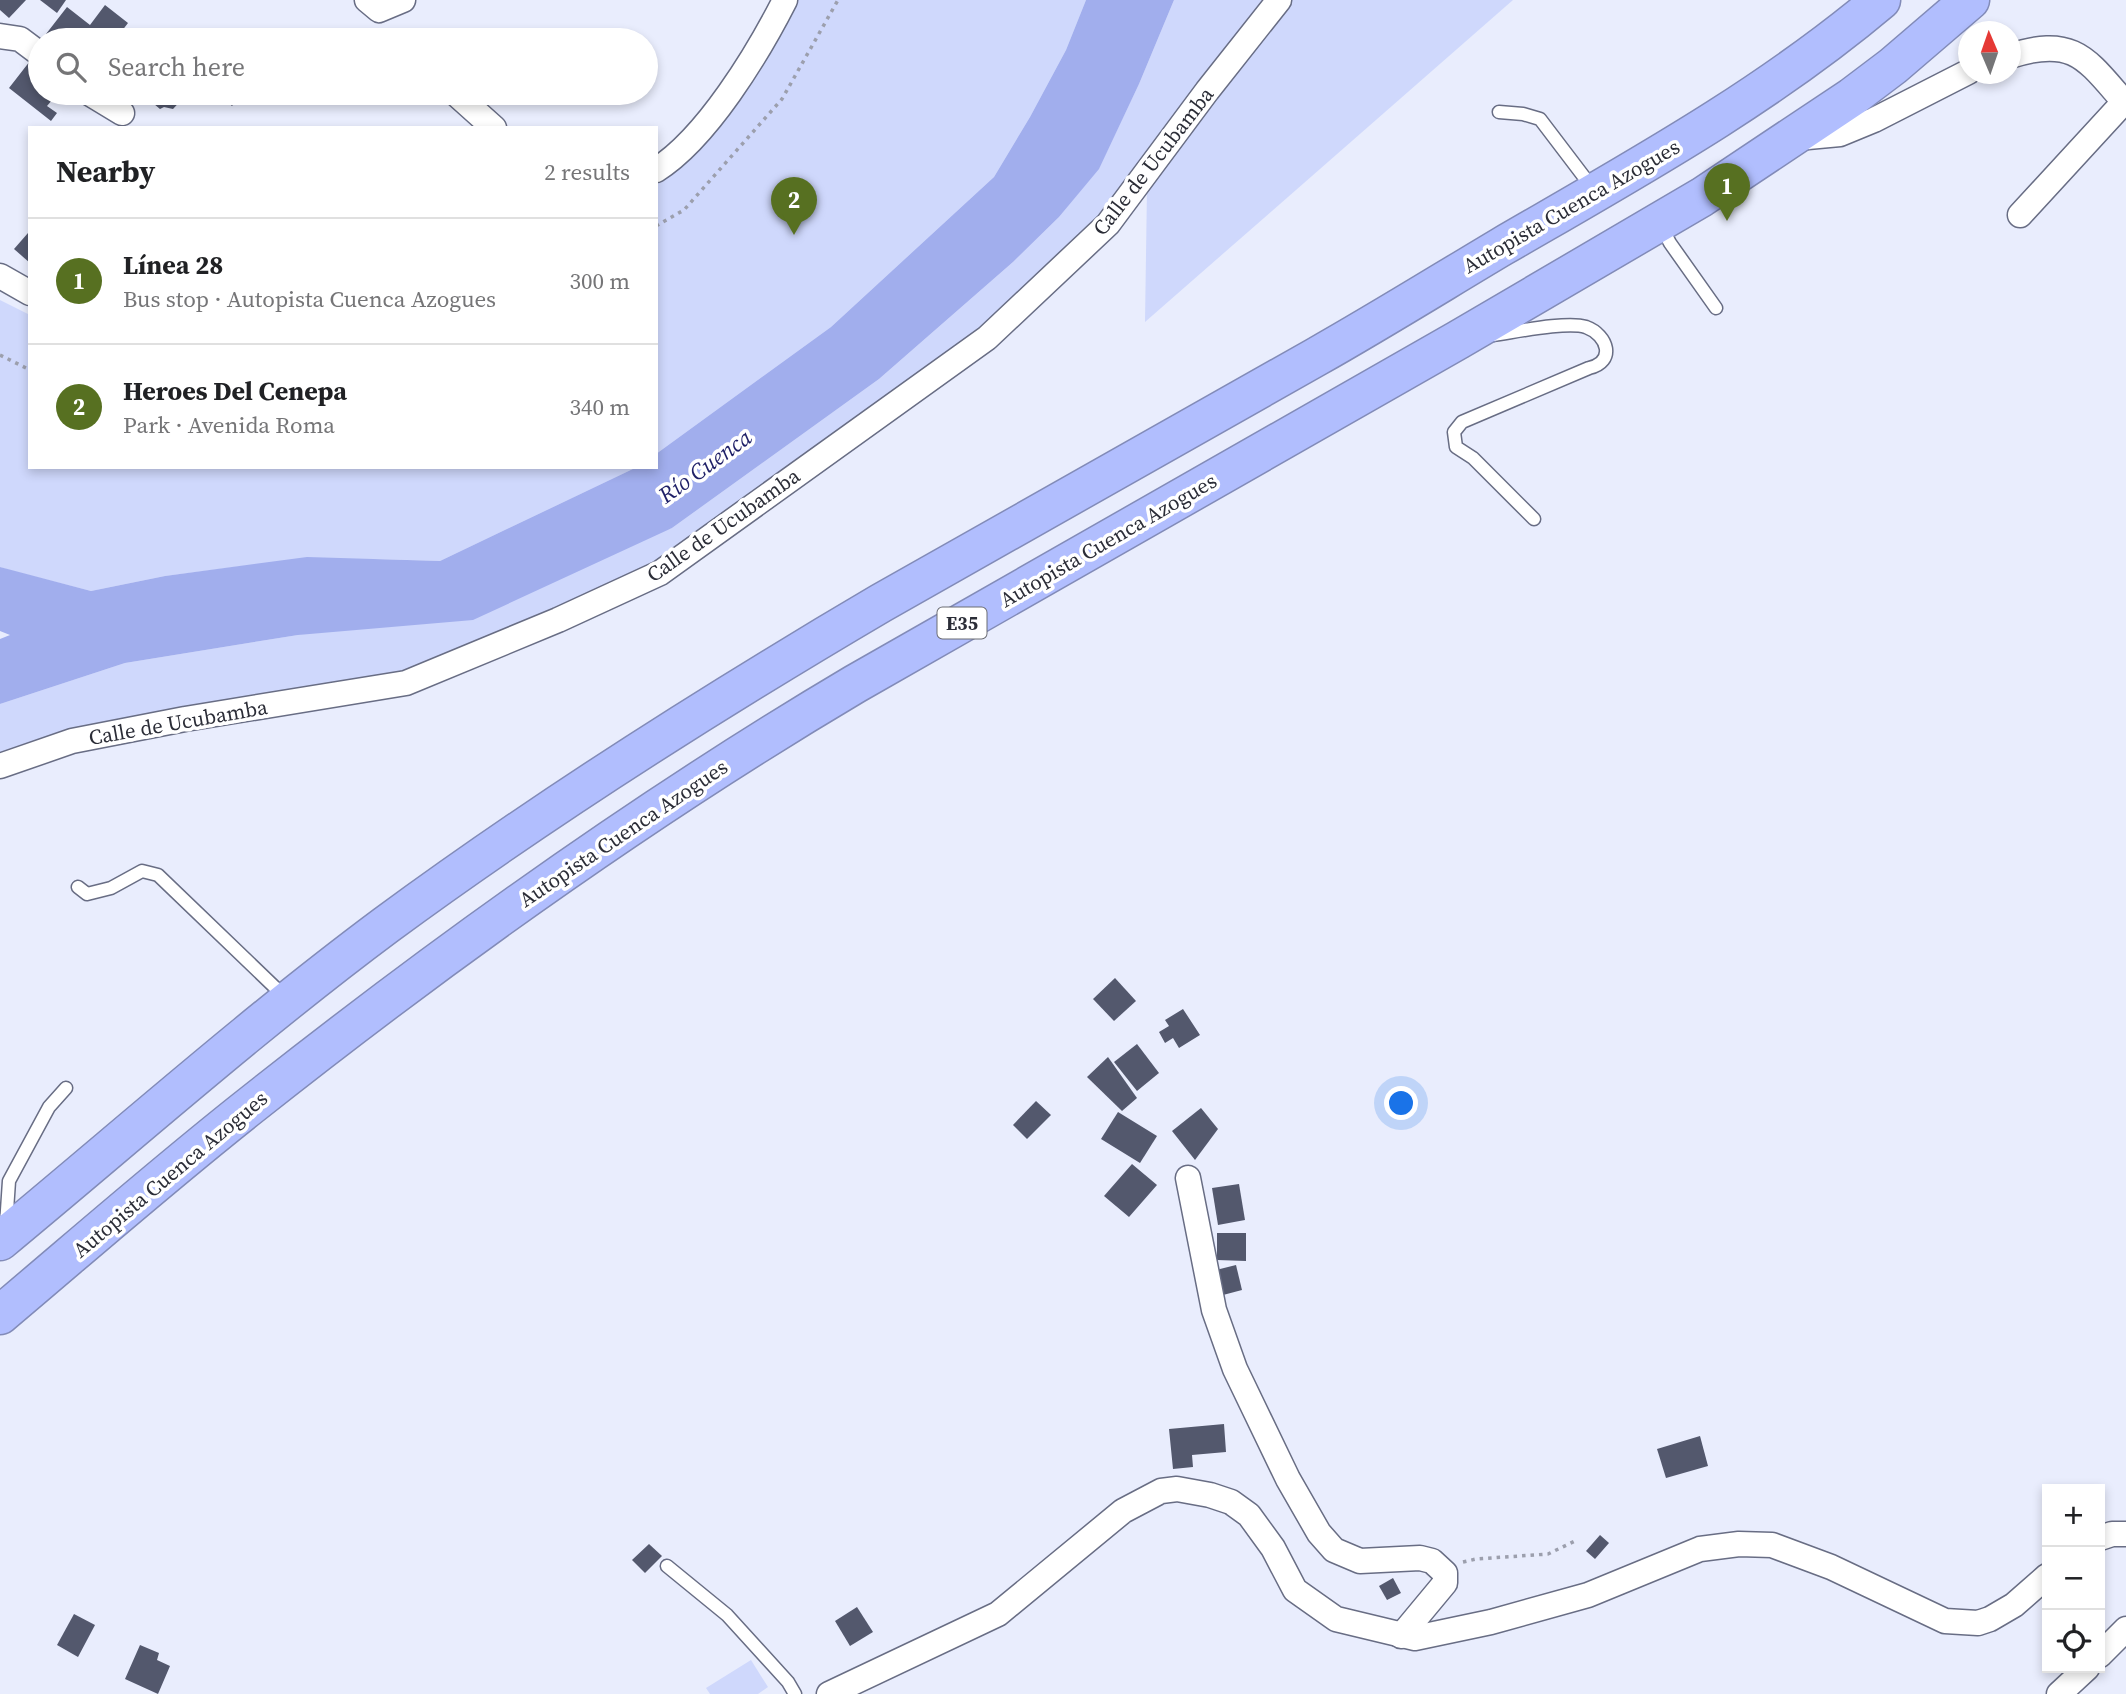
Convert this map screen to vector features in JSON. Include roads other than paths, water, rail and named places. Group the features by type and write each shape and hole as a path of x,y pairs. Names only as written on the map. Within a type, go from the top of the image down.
{"highway":[{"name":"Autopista Cuenca Azogues","path":"3,1239 289,1001 446,881 694,715 895,596 1320,355 1597,193 1761,90 1813,54 1881,0"},
{"name":"Autopista Cuenca Azogues","path":"0,1315 238,1115 335,1040 524,900 650,813 855,684 1660,222 1793,138 1893,66 1970,0"}],"street":[{"path":"367,0 379,10 403,0"},
{"path":"658,169 669,162 710,118 760,49 785,0"},
{"name":"Calle de Ucubamba","path":"0,766 72,741 185,719 406,683 558,620 660,573 987,338 1108,224 1207,90 1279,0"},
{"path":"1,39 20,39 28,45"},
{"path":"2020,215 2125,103 2088,62 2061,48 2031,50 2021,54"},
{"path":"1793,138 1840,134 1958,78"},
{"path":"109,105 122,113"},
{"path":"468,105 492,126"},
{"path":"0,276 28,292"},
{"path":"1188,1178 1214,1310 1235,1370 1288,1479 1319,1533 1334,1550 1360,1560 1420,1558 1432,1562 1445,1573 1445,1583 1401,1636"},
{"path":"829,1694 998,1614 1123,1511 1161,1491 1191,1491 1231,1502 1249,1515 1273,1548 1295,1590 1336,1619 1415,1638 1491,1622 1588,1595 1700,1549 1739,1544 1772,1545 1820,1563 1945,1621 1979,1623 1990,1619 2014,1605 2042,1580"},
{"path":"2105,1536 2126,1534"},
{"path":"2105,1651 2126,1629"},
{"path":"2059,1694 2082,1673"}],"lane":[{"path":"1499,112 1540,119 1597,193"},
{"path":"1660,222 1670,243 1716,308"},
{"path":"1458,340 1567,326 1585,327 1599,335 1606,346 1606,358 1599,366 1588,368 1462,422 1454,432 1456,447 1473,458 1534,519"},
{"path":"78,887 88,894 111,888 142,872 158,875 289,1001"},
{"path":"3,1239 9,1181 49,1107 66,1088"},
{"path":"667,1566 727,1615 788,1682 795,1694"}],"water":[{"name":"Río Cuenca","path":"1086,0 1174,0 1099,169 1059,217 1013,262 879,379 672,528 473,620 298,635 125,663 0,704 0,639 10,635 0,631 0,567 91,591 165,576 307,557 440,561 633,469 658,469 658,453 831,327 994,177 1066,50"}],"place":[{"name":"Línea 28","path":"1727,221"},
{"name":"Heroes Del Cenepa","path":"794,235"}]}
